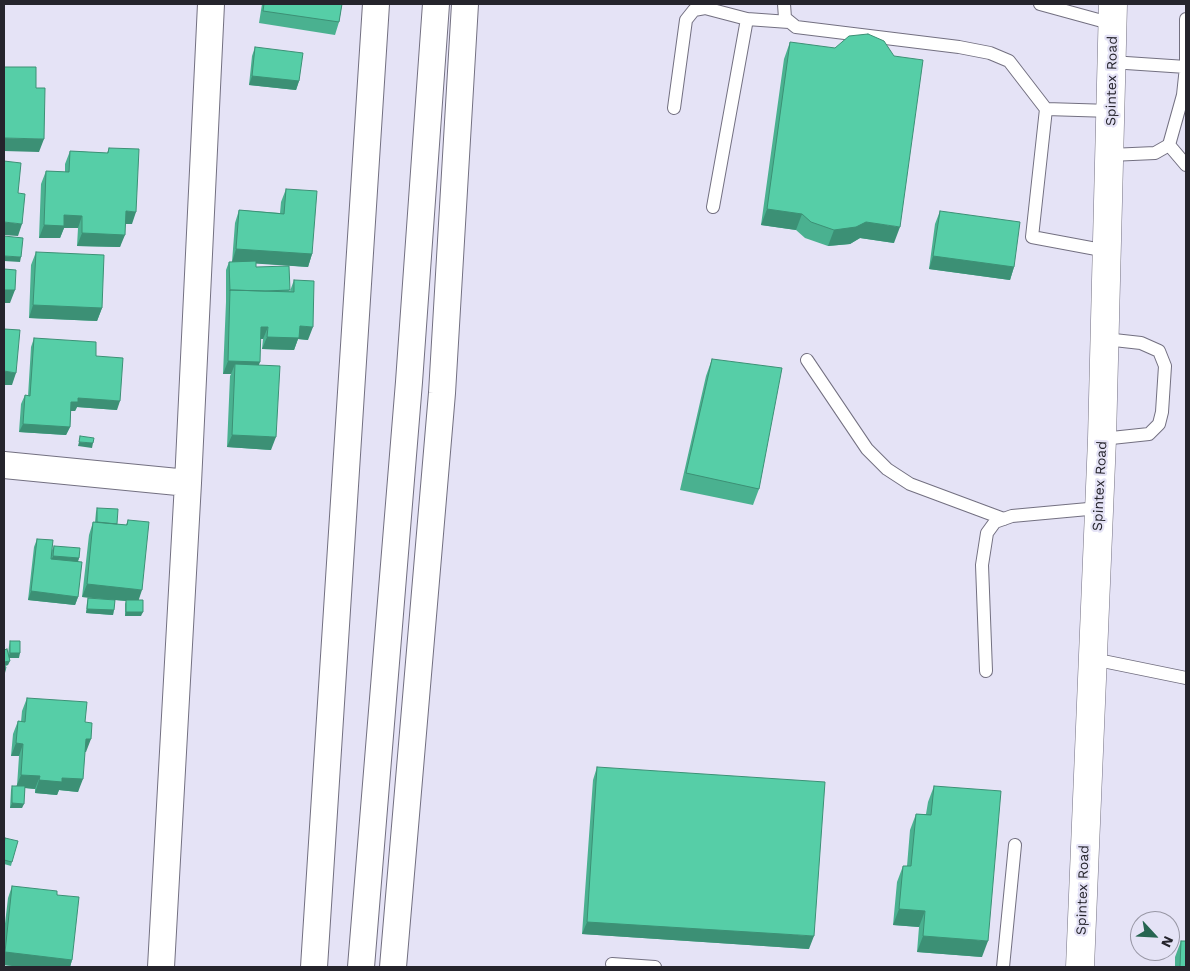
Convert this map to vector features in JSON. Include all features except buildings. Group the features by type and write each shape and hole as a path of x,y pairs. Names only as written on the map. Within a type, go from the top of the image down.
{"main road":[{"name":"Spintex Road","path":"1080,967 1102,439 1113,14"}],"street":[{"path":"161,967 188,483 211,4"},
{"path":"314,967 376,4"},
{"path":"360,967 412,334 436,4"},
{"path":"393,967 442,393 465,4"},
{"path":"4,465 188,483"}],"lane":[{"path":"784,4 784,14 788,22"},
{"path":"1040,4 1113,14"},
{"path":"674,108 686,20 694,10 705,8 747,19 788,22 796,27 990,52 1009,61 1046,109 1032,237 1107,251"},
{"path":"713,206 747,19"},
{"path":"1110,155 1155,153 1169,145 1183,95 1186,67 1186,19"},
{"path":"1111,62 1186,67"},
{"path":"1046,109 1111,111"},
{"path":"1169,145 1186,164"},
{"path":"1102,439 1149,434 1159,424 1162,412 1164,366 1159,351 1141,343 1105,339"},
{"path":"807,360 867,449 886,469 910,484 1004,519"},
{"path":"986,671 982,565 987,533 995,522 1012,516 1099,508"},
{"path":"1094,659 1186,678"},
{"path":"1004,967 1015,845"},
{"path":"612,964 655,967"}]}
